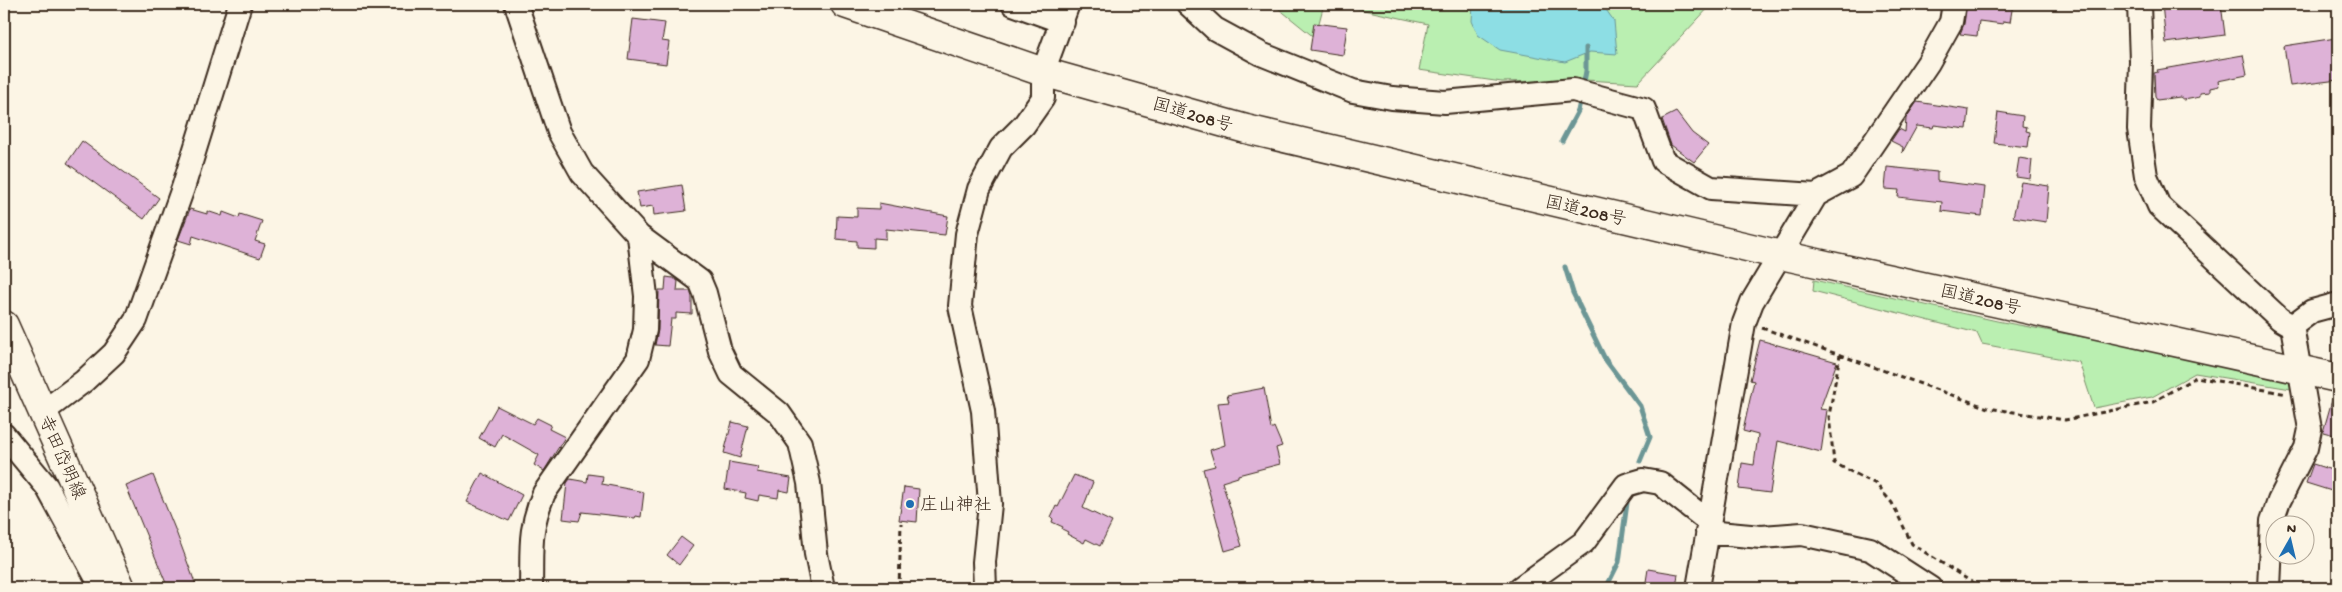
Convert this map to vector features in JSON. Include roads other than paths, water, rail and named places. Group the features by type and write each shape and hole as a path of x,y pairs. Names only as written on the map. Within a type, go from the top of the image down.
{"main road":[{"name":"国道208号","path":"844,4 1043,72 1246,129 1781,255 2338,378"},
{"name":"寺田岱明線","path":"4,325 121,588"}],"street":[{"path":"43,412 84,381 114,353 136,320 183,188 240,4"},
{"path":"516,4 559,132 582,173 640,236 700,282 705,293 720,351 731,374 779,413 800,443 809,484 816,554 823,588"},
{"path":"985,588 984,562 990,504 984,411 960,306 967,234 979,188 1001,148 1024,125 1042,98 1043,72 1066,13 1012,4"},
{"path":"1188,4 1215,29 1261,54 1353,91 1392,98 1445,102 1582,92 1644,109 1663,161 1711,188 1816,194 1851,176 1928,64 1951,22 1954,4"},
{"path":"2139,4 2141,61 2139,129 2146,176 2159,206 2280,318 2292,326 2310,429 2306,448 2279,501 2272,521 2269,588"},
{"path":"1698,588 1744,322 1752,302 1816,194"},
{"path":"531,588 530,547 534,516 544,493 638,359 645,330 646,296 640,236"},
{"path":"2292,326 2312,312 2338,304"},
{"path":"4,436 47,487 102,588"},
{"path":"1520,588 1584,542 1626,485 1643,480 1660,484 1708,527 1761,537 1802,534 1870,549 1930,588"}],"water":[{"path":"1473,4 1602,4 1614,21 1617,54 1590,52 1565,62 1500,50 1478,35 1472,21"}],"waterway":[{"path":"1583,87 1586,71 1586,48"},
{"path":"1562,141 1578,111 1581,97"},
{"path":"1565,267 1573,293 1605,359 1640,406 1650,437 1640,461"},
{"path":"1606,588 1619,562 1627,503"}],"place":[{"name":"庄山神社","path":"910,504"}]}
